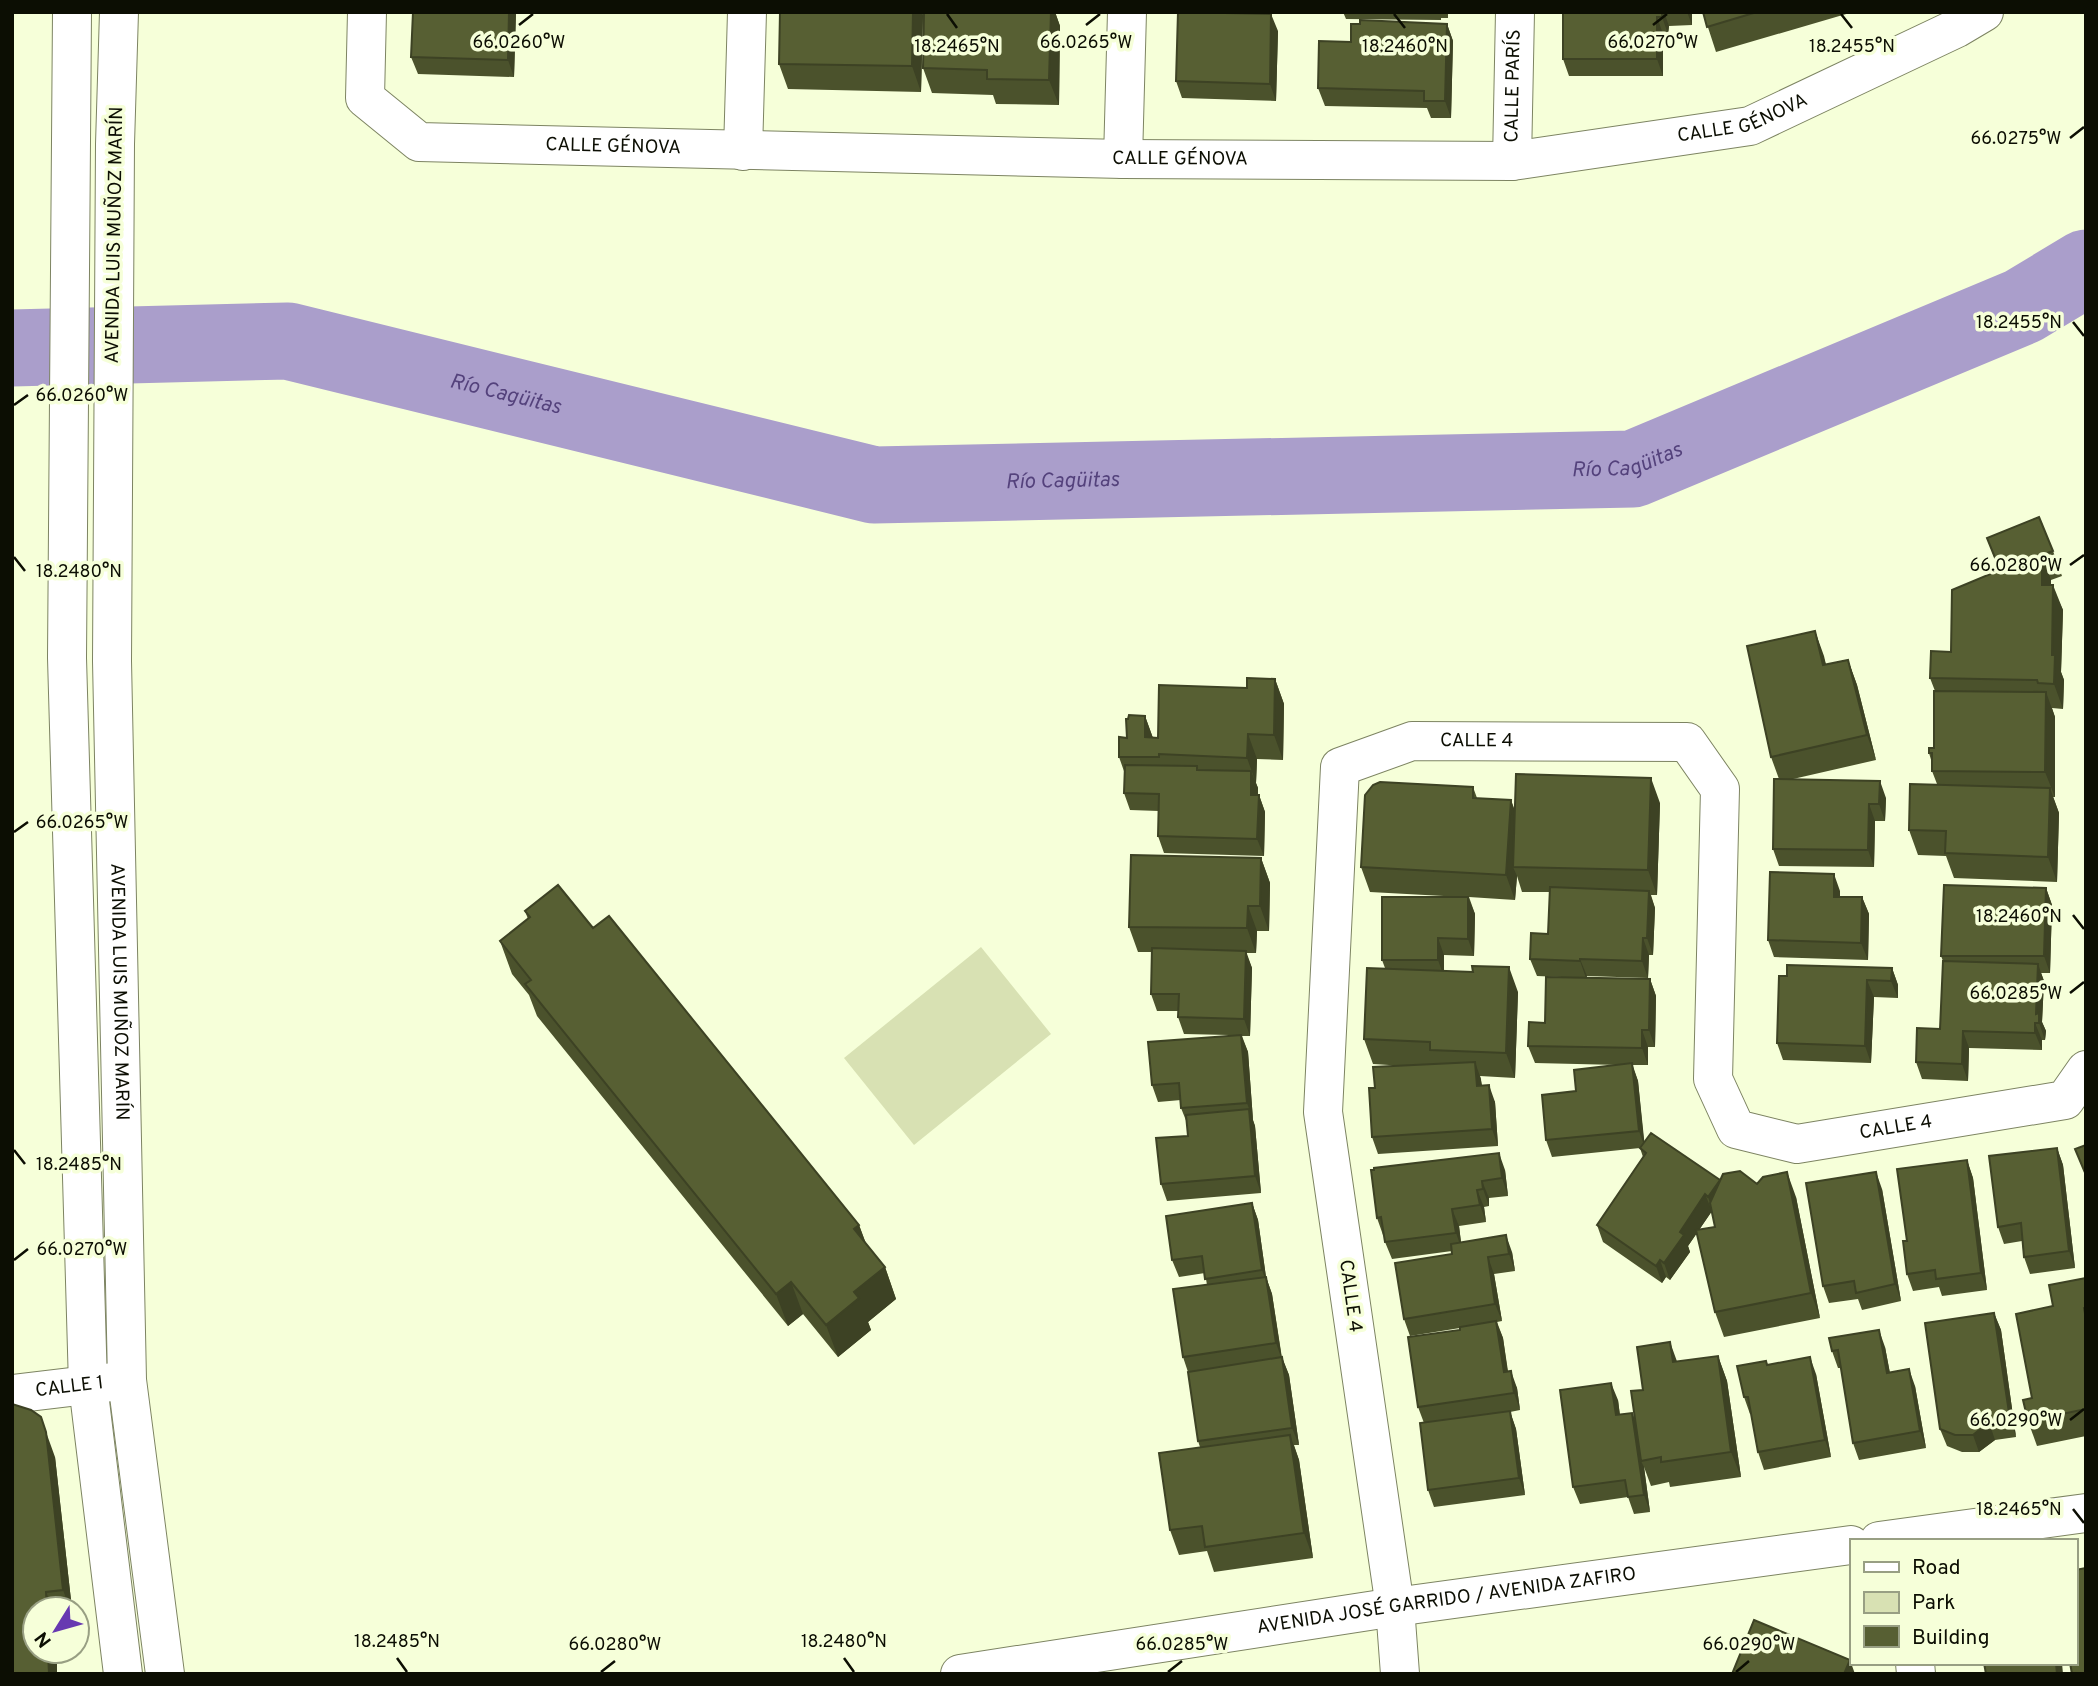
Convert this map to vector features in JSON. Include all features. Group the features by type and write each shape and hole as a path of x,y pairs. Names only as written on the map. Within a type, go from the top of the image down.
{"street":[{"path":"72,12 67,658 88,1385 123,1674"},
{"name":"AVENIDA LUIS MUÑOZ MARÍN","path":"119,12 115,144 112,661 127,1380 165,1674"},
{"name":"CALLE GÉNOVA","path":"368,12 365,98 419,142 1123,159 1512,161 1750,126 1964,17"},
{"path":"743,151 747,12"},
{"path":"1123,159 1127,12"},
{"name":"CALLE PARÍS","path":"1512,161 1515,12"},
{"name":"CALLE 4","path":"1395,1607 1323,1112 1340,767 1412,741 1687,742 1720,789 1713,1079 1736,1129 1797,1144 2065,1100 2086,1070"},
{"name":"CALLE 1","path":"12,1394 127,1380"},
{"path":"1898,1539 2086,1513"},
{"name":"AVENIDA JOSÉ GARRIDO / AVENIDA ZAFIRO","path":"960,1674 1395,1607 1850,1545"},
{"path":"1395,1607 1400,1674"}],"green space":[{"path":"981,947 1051,1034 914,1145 844,1058"}],"building":[{"path":"413,12 509,12 508,60 411,57"},
{"path":"780,12 913,12 912,66 779,64"},
{"path":"924,12 1051,12 1049,80 987,79 987,70 923,68"},
{"path":"1178,12 1271,14 1270,84 1176,81"},
{"path":"1563,12 1662,12 1662,17 1657,17 1657,59 1563,59"},
{"path":"1703,12 1757,12 1707,27"},
{"path":"1360,20 1447,24 1445,101 1424,101 1424,91 1318,88 1319,41 1351,42 1351,24 1360,24"},
{"path":"2039,517 2053,551 2042,555 2042,585 2053,585 2054,684 2038,683 2037,680 1930,678 1931,651 1951,652 1952,590 2000,570 1987,538"},
{"path":"1815,631 1823,665 1848,660 1867,735 1771,757 1747,646"},
{"path":"1247,678 1275,679 1274,735 1248,734 1247,758 1159,754 1159,757 1119,757 1119,737 1127,738 1126,719 1129,715 1145,716 1145,737 1158,738 1159,685 1247,688"},
{"path":"1934,691 2046,692 2045,772 1932,771 1932,753 1929,753 1929,748 1934,748"},
{"path":"1125,765 1197,766 1197,770 1251,771 1251,795 1259,795 1257,839 1158,836 1159,794 1124,793"},
{"path":"1516,774 1651,778 1648,870 1513,867"},
{"path":"1774,779 1880,781 1879,804 1869,804 1868,850 1773,849"},
{"path":"1380,782 1473,787 1473,798 1511,800 1506,875 1361,867 1365,795 1373,785"},
{"path":"1910,784 2050,788 2048,857 1945,853 1946,831 1909,830"},
{"path":"1131,855 1261,858 1260,906 1248,906 1247,928 1129,927"},
{"path":"1770,872 1834,874 1834,897 1862,897 1861,943 1768,940"},
{"path":"558,885 593,928 609,916 859,1225 854,1229 885,1267 854,1292 859,1298 826,1325 791,1282 776,1294 525,984 531,980 500,941 530,917 525,911"},
{"path":"1944,885 2046,888 2044,956 1941,956"},
{"path":"1550,887 1649,891 1647,938 1643,938 1642,961 1530,959 1531,933 1548,934"},
{"path":"1382,897 1468,897 1468,939 1438,938 1438,960 1382,960"},
{"path":"1152,948 1246,951 1244,1019 1178,1017 1179,994 1151,994"},
{"path":"1943,961 2038,964 2036,1014 2039,1013 2039,1023 2035,1023 2035,1033 1963,1031 1962,1064 1916,1062 1917,1028 1940,1029"},
{"path":"1787,965 1892,968 1891,981 1867,980 1865,1046 1777,1043 1779,976 1787,976"},
{"path":"1472,966 1509,967 1506,1053 1430,1050 1430,1042 1364,1039 1367,968 1473,972"},
{"path":"1546,977 1650,979 1649,1030 1642,1030 1642,1048 1528,1046 1529,1022 1545,1023"},
{"path":"1241,1035 1247,1103 1181,1108 1179,1083 1152,1085 1148,1042"},
{"path":"1475,1062 1477,1086 1489,1085 1492,1129 1372,1137 1369,1088 1375,1088 1373,1067"},
{"path":"1632,1063 1639,1131 1546,1140 1542,1095 1576,1091 1574,1070"},
{"path":"1249,1109 1255,1176 1161,1184 1156,1138 1188,1136 1186,1115"},
{"path":"1651,1133 1720,1180 1708,1197 1705,1194 1680,1232 1684,1235 1664,1263 1660,1260 1656,1266 1597,1225 1646,1153 1640,1148"},
{"path":"2086,1145 2086,1175 2075,1149"},
{"path":"2057,1148 2069,1251 2024,1257 2021,1223 1998,1227 1989,1156"},
{"path":"1499,1153 1502,1178 1482,1181 1483,1189 1477,1190 1480,1205 1452,1209 1456,1233 1385,1242 1381,1217 1377,1218 1371,1170"},
{"path":"1967,1160 1981,1273 1936,1279 1935,1270 1907,1274 1903,1241 1907,1241 1897,1169"},
{"path":"1740,1171 1757,1184 1763,1177 1787,1172 1811,1293 1715,1312 1696,1230 1715,1227 1710,1203 1723,1174"},
{"path":"1876,1172 1895,1284 1856,1293 1854,1281 1823,1286 1806,1183"},
{"path":"1252,1203 1262,1270 1205,1279 1202,1256 1172,1260 1166,1216"},
{"path":"1506,1235 1509,1254 1488,1257 1495,1304 1404,1319 1395,1263 1452,1254 1451,1244"},
{"path":"1266,1277 1276,1343 1183,1357 1173,1289"},
{"path":"2086,1278 2086,1409 2028,1421 2023,1400 2032,1398 2016,1314 2053,1306 2049,1285"},
{"path":"1994,1313 2010,1419 1989,1422 1973,1435 1955,1435 1940,1429 1925,1323"},
{"path":"1496,1321 1504,1372 1511,1371 1514,1393 1418,1407 1408,1337 1460,1330 1460,1327"},
{"path":"1879,1330 1887,1373 1909,1369 1920,1431 1853,1443 1838,1350 1832,1351 1829,1338"},
{"path":"1670,1342 1673,1362 1718,1356 1731,1452 1661,1462 1661,1457 1641,1461 1631,1391 1643,1390 1637,1347"},
{"path":"1282,1357 1292,1428 1198,1441 1188,1372"},
{"path":"1810,1357 1825,1440 1758,1452 1748,1397 1744,1397 1737,1366 1766,1361 1767,1365"},
{"path":"1611,1383 1616,1415 1632,1413 1644,1495 1628,1497 1625,1480 1573,1487 1560,1390"},
{"path":"12,1404 31,1410 41,1417 46,1432 63,1590 46,1592 46,1595 21,1595 21,1665 49,1665 49,1674 12,1674"},
{"path":"1510,1411 1519,1478 1428,1490 1420,1423"},
{"path":"1290,1435 1304,1533 1205,1547 1202,1526 1170,1530 1159,1453"},
{"path":"2086,1568 2086,1674 2072,1674 2070,1665 2077,1665 2077,1570"},
{"path":"1754,1620 1850,1660 1844,1674 1732,1674"},
{"path":"1984,1665 2056,1665 2057,1674 1986,1674"}],"waterway":[{"name":"Río Cagüitas","path":"12,348 288,341 874,485 1633,469 2023,306 2086,268"}]}
